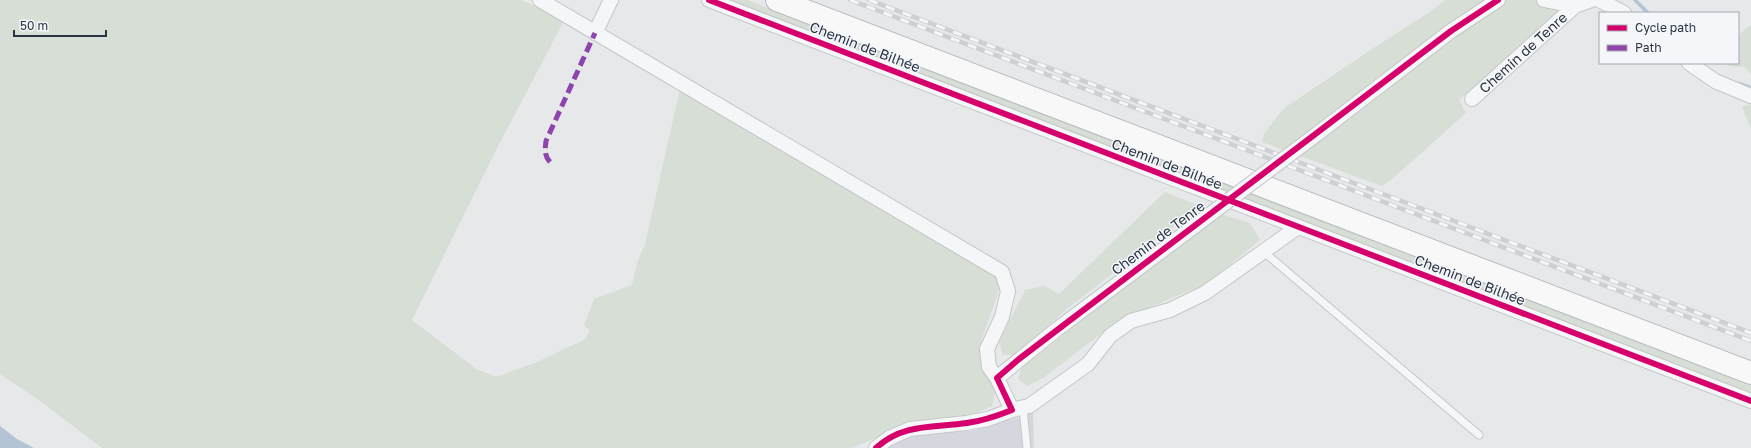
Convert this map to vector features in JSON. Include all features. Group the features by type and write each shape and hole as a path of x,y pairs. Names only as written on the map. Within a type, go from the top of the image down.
{"highway":[{"path":"777,0 1751,373"}],"street":[{"path":"540,0 1002,272 1008,291 1002,317 987,349 989,367 1017,409"},
{"path":"595,33 611,0"},
{"name":"Chemin de Bilhée","path":"709,0 1751,401"},
{"name":"Chemin de Tenre","path":"997,378 1056,330 1317,134 1451,31 1498,0"},
{"name":"Chemin de Tenre","path":"1544,0 1575,6"},
{"name":"Chemin de Tenre","path":"1472,99 1575,6 1592,0"},
{"path":"1599,0 1622,12"},
{"path":"1690,64 1715,81 1751,96"},
{"path":"876,448 889,438 910,429 988,419 1029,406 1088,364 1110,336 1131,321 1170,310 1205,293 1264,252 1298,226"}],"lane":[{"path":"1264,252 1479,435"},
{"path":"1017,409 1027,448"}],"shaded area":[{"path":"0,0 521,0 565,19 496,150 412,320 476,369 496,377 537,362 584,340 590,331 584,325 594,299 632,285 637,263 645,244 680,89 995,274 1000,288 982,338 979,352 980,358 995,392 992,406 973,415 918,421 852,448 102,448 36,398 0,374"},
{"path":"721,0 747,0 1751,386 1751,396"},
{"path":"1445,0 1555,0 1562,12 1459,100 1466,113 1392,179 1382,186 1262,142 1264,134 1283,109 1430,12"},
{"path":"1751,25 1751,74 1745,67 1733,67 1725,64 1739,64 1739,34"},
{"path":"1751,104 1751,129 1742,107"},
{"path":"1165,192 1200,206 1068,308 1015,355 1003,355 999,342 1025,290 1044,286 1059,294"},
{"path":"1221,214 1250,223 1260,240 1206,284 1119,320 1043,378 1027,386 1018,379 1022,367"},
{"path":"1033,413 1034,448 888,448 915,434 971,431"}],"water":[{"path":"0,426 17,439 34,448 0,448"}],"waterway":[{"path":"1635,0 1647,12"},
{"path":"1740,84 1749,87"}],"railway":[{"path":"850,0 1751,341"},
{"path":"869,0 1751,333"}],"marked path":[{"path":"550,162 545,152 546,141 595,33"}],"cycle path":[{"path":"709,0 1751,401"},
{"path":"876,448 886,440 908,430 973,422 1012,410 997,378 1019,359 1451,31 1498,0"}]}
